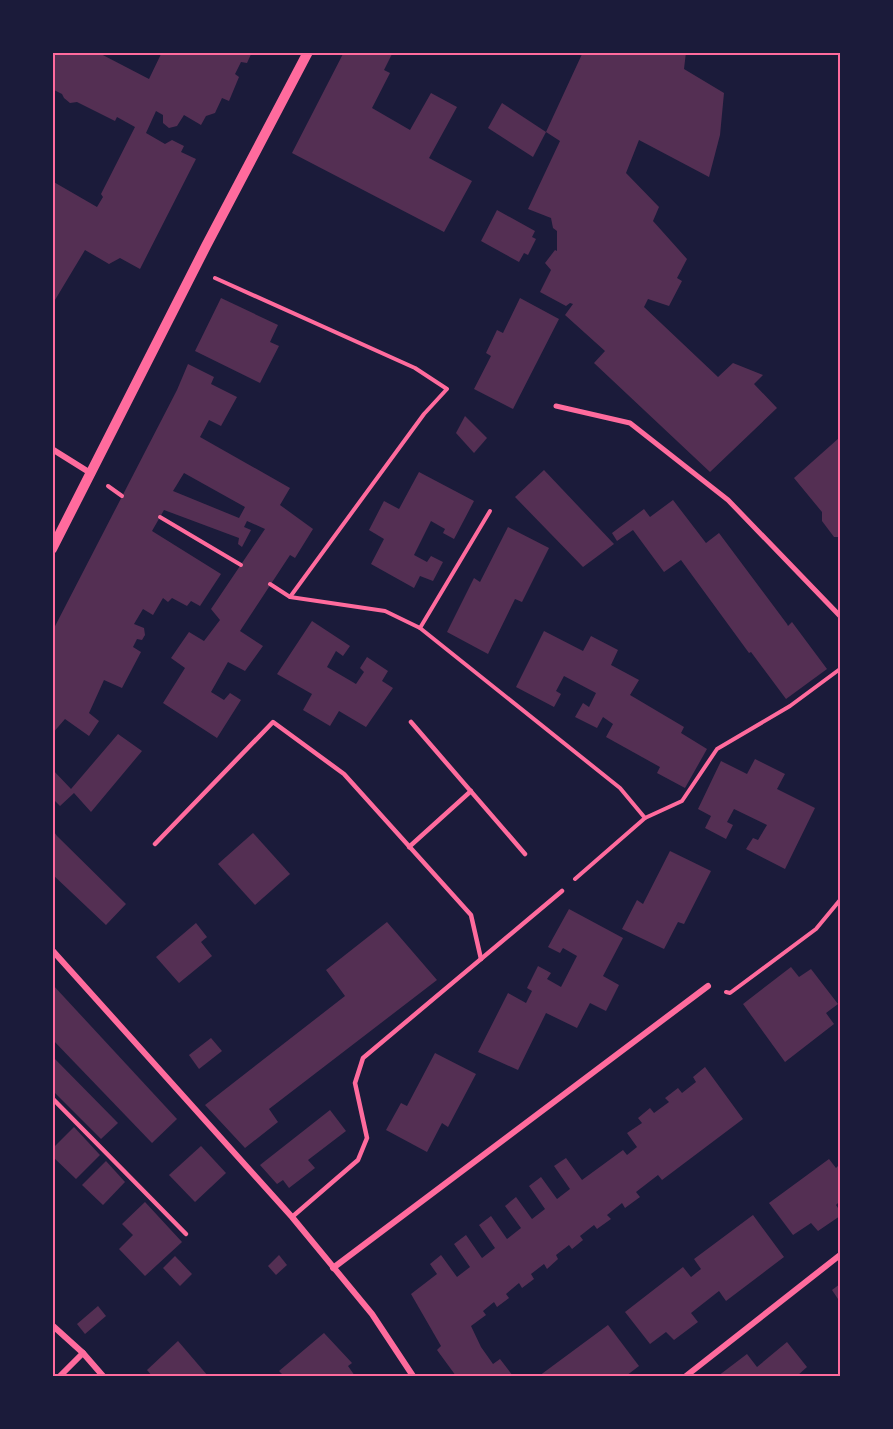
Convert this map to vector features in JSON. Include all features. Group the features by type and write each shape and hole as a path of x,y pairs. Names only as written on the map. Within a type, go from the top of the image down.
{"street":[{"path":"52,549 308,52"},
{"path":"556,406 630,423 728,500 840,616"},
{"path":"52,449 92,474"},
{"path":"52,950 292,1217 372,1314 413,1377"},
{"path":"333,1268 708,986"},
{"path":"686,1377 840,1255"},
{"path":"52,1325 83,1353 103,1377"},
{"path":"60,1377 83,1353"}],"lane":[{"path":"155,843 273,722 344,774 471,915 482,959"},
{"path":"411,722 525,854"},
{"path":"409,847 471,791"},
{"path":"292,1217 358,1160 367,1138 355,1083 363,1058 562,891"},
{"path":"52,1098 186,1234"}],"path":[{"path":"195,269 415,368 447,389 424,414 290,597"},
{"path":"420,628 490,511"},
{"path":"160,518 241,565"},
{"path":"270,584 290,597 385,611 420,628 620,788 645,818"},
{"path":"562,891 645,818 682,801 717,749 790,706 840,669"},
{"path":"708,986 730,993 816,929 840,900"}],"building":[{"path":"52,52 97,52 149,79 162,52 252,52 247,63 241,62 235,74 239,77 229,101 222,98 215,113 206,116 201,125 184,115 177,126 169,128 163,123 163,115 156,111 146,133 165,144 172,140 184,146 181,152 196,159 140,269 120,258 109,264 85,250 52,305 52,181 97,207 103,197 101,194 135,127 117,117 115,121 77,102 70,103 62,94 52,89"},
{"path":"344,52 393,52 384,70 390,73 372,108 410,130 431,93 457,107 429,158 472,181 444,232 292,153"},
{"path":"583,52 686,52 684,69 724,93 720,135 709,177 639,140 626,173 659,207 653,221 687,259 677,278 682,281 669,306 648,299 644,307 718,377 733,363 763,375 754,384 777,408 710,472 594,363 605,351 565,315 573,304 566,306 540,292 551,270 545,263 555,250 557,251 557,231 553,228 551,218 528,209 560,141 546,132"},
{"path":"502,103 546,132 533,157 488,128"},
{"path":"497,210 535,231 532,237 536,239 528,255 524,253 519,262 481,241"},
{"path":"221,298 278,325 270,342 279,346 260,383 195,351"},
{"path":"520,298 559,319 513,409 474,389 491,356 486,353 497,330 503,333"},
{"path":"188,364 214,377 211,384 237,397 221,426 209,420 200,437 290,488 280,505 313,529 295,558 290,555 240,631 263,646 245,671 228,662 211,692 224,700 230,693 241,700 217,738 163,703 185,668 171,658 189,632 204,641 220,620 211,609 265,529 247,521 244,527 251,530 242,547 238,544 239,538 164,510 152,531 221,574 200,606 191,601 187,606 172,598 168,602 163,598 153,615 143,609 134,624 144,628 145,635 142,640 137,639 133,647 141,652 122,688 104,680 89,713 99,721 89,736 65,719 52,734 52,632 177,390","holes":["184,473 245,507 239,518 173,491"]},
{"path":"465,416 487,438 474,453 456,433"},
{"path":"839,438 840,537 834,537 822,521 822,512 794,478"},
{"path":"544,470 614,544 583,567 515,497"},
{"path":"419,472 474,501 454,539 443,533 445,529 431,521 414,555 427,562 431,556 443,562 433,581 420,576 414,588 371,564 384,539 369,530 384,501 399,509"},
{"path":"673,500 706,543 719,533 788,626 792,622 827,669 786,699 681,560 664,572 633,530 617,541 612,533 644,509 650,517"},
{"path":"508,527 549,548 522,602 515,599 488,654 447,632 474,578 480,582"},
{"path":"312,621 350,646 343,656 336,651 327,667 356,684 364,672 360,668 367,657 388,671 382,681 393,688 366,727 339,711 330,726 303,710 312,694 277,674"},
{"path":"544,631 583,651 591,636 618,650 611,665 639,680 630,695 684,727 681,733 707,749 685,788 657,773 660,767 606,737 613,724 603,717 597,728 575,717 583,703 589,707 596,693 564,676 556,691 561,694 554,707 516,687"},
{"path":"118,734 142,751 91,812 74,793 60,806 52,798 52,769 71,789"},
{"path":"755,759 785,774 777,789 815,808 785,869 746,849 753,838 758,840 767,825 734,809 727,822 733,825 726,839 705,828 711,816 698,809 721,761 747,774"},
{"path":"52,829 126,904 106,925 52,874"},
{"path":"253,833 290,874 255,905 218,864"},
{"path":"670,851 711,871 684,924 678,922 664,949 622,929 637,900 643,904"},
{"path":"569,909 623,938 603,976 619,985 606,1011 590,1003 577,1028 546,1013 518,1070 478,1052 508,993 526,1003 532,991 527,988 538,966 551,973 547,979 561,987 577,956 563,948 560,953 548,947"},
{"path":"387,922 437,980 269,1109 278,1122 245,1148 205,1105 345,996 326,970"},
{"path":"196,923 207,937 201,942 212,956 179,983 156,957"},
{"path":"791,967 799,977 811,969 838,1004 826,1013 834,1024 785,1062 743,1004"},
{"path":"52,984 177,1119 152,1143 52,1039"},
{"path":"211,1038 222,1051 199,1069 189,1055"},
{"path":"435,1053 476,1074 448,1127 442,1123 427,1152 386,1130 401,1103 407,1106"},
{"path":"52,1056 118,1123 101,1139 52,1090"},
{"path":"705,1067 743,1119 662,1180 658,1175 636,1192 640,1197 625,1208 622,1203 607,1215 611,1219 597,1229 594,1225 580,1236 583,1240 572,1249 569,1245 556,1255 558,1259 547,1269 544,1264 531,1274 534,1279 522,1288 519,1283 506,1294 509,1298 497,1307 494,1302 483,1311 486,1315 471,1326 481,1347 493,1364 500,1359 513,1376 456,1376 437,1350 441,1346 411,1294 437,1274 430,1264 441,1255 457,1277 470,1267 454,1244 466,1235 482,1258 495,1248 479,1225 491,1216 507,1239 521,1228 505,1206 516,1197 532,1219 545,1209 529,1186 541,1177 557,1199 570,1189 554,1166 566,1158 582,1180 623,1150 627,1155 637,1147 627,1133 642,1123 638,1118 650,1108 654,1113 669,1102 665,1098 678,1088 682,1093 696,1082 693,1077"},
{"path":"330,1110 346,1131 308,1160 315,1168 289,1188 283,1180 277,1184 260,1165"},
{"path":"74,1127 100,1155 76,1179 52,1156 52,1149"},
{"path":"201,1146 226,1173 195,1202 169,1175"},
{"path":"829,1159 836,1168 840,1164 840,1201 836,1205 840,1216 818,1231 811,1223 793,1235 769,1203"},
{"path":"106,1161 125,1182 103,1205 82,1185"},
{"path":"145,1202 182,1242 145,1276 119,1249 133,1235 122,1224"},
{"path":"753,1215 784,1257 726,1301 719,1291 691,1313 698,1322 674,1340 666,1332 650,1344 625,1312 683,1267 691,1277 701,1269 694,1259"},
{"path":"279,1255 287,1265 276,1275 268,1266"},
{"path":"175,1256 192,1274 180,1286 163,1268"},
{"path":"840,1284 840,1302 832,1290"},
{"path":"98,1306 106,1316 85,1334 77,1324"},
{"path":"608,1325 639,1366 626,1376 539,1376"},
{"path":"324,1333 352,1363 348,1366 355,1376 284,1376 279,1371"},
{"path":"178,1341 208,1376 152,1376 147,1370"},
{"path":"787,1342 807,1367 797,1376 718,1376 747,1354 757,1367"}]}
